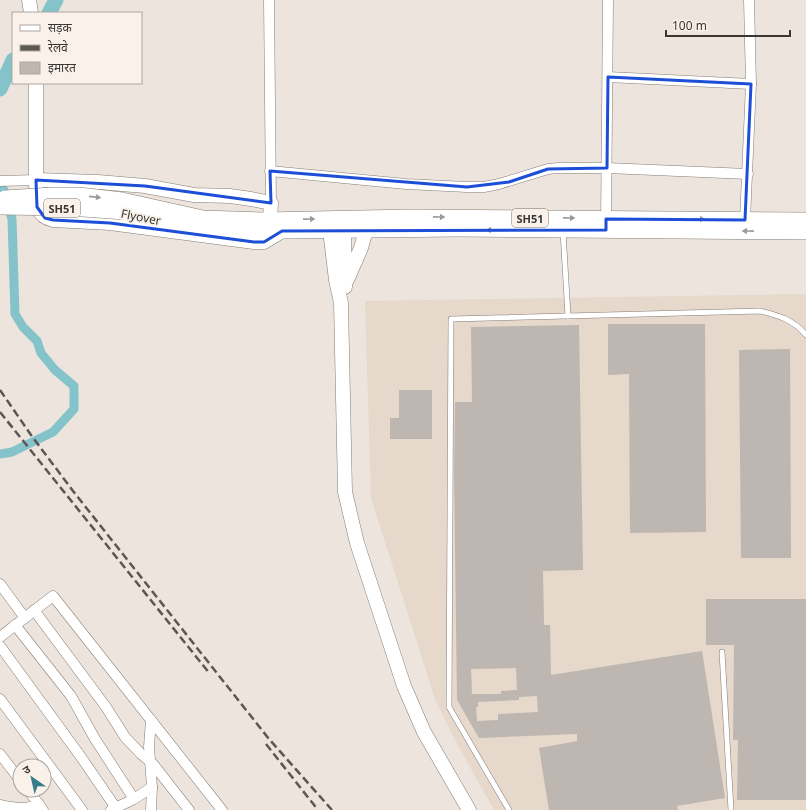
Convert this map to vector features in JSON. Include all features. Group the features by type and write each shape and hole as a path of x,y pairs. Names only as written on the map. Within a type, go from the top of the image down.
{"main road":[{"name":"Flyover","path":"0,198 72,195 123,206 203,218 270,220"},
{"name":"Flyover","path":"0,207 69,208 123,206 185,225 227,230 282,231"},
{"name":"SH51","path":"270,220 410,217 606,224 788,226 806,220"},
{"name":"SH51","path":"282,231 458,229 562,230 606,224 745,220 788,226 806,232"}],"street":[{"path":"29,0 32,12"},
{"path":"269,0 270,220"},
{"path":"606,224 608,0"},
{"path":"745,220 751,84 749,0"},
{"path":"608,77 751,84"},
{"path":"36,84 36,180 38,210 45,218 53,220 110,223 254,242 264,242 282,231"},
{"path":"270,170 406,184 467,188 484,187 510,182 548,169 578,167 748,174"},
{"path":"0,181 36,180 98,182 145,186 194,195 230,196 271,203"},
{"path":"337,230 345,287"},
{"path":"337,230 336,280 341,303 345,492 357,543 404,686 424,732 469,810"},
{"path":"341,303 345,287 361,248 366,230"},
{"path":"1,585 25,618"},
{"path":"0,637 53,596 222,810"},
{"path":"34,610 106,707 126,737 141,754 150,761 189,810"},
{"path":"15,625 71,696 95,739 134,799"},
{"path":"0,646 81,757 113,809 134,799 152,787"},
{"path":"0,699 82,810"},
{"path":"151,720 149,747 152,787 151,810"},
{"path":"0,754 12,770"},
{"path":"0,797 3,805 26,809 41,807 34,798"}],"lane":[{"path":"562,230 568,316"},
{"path":"509,810 449,707 451,319 760,311 781,316 798,326 806,335"},
{"path":"722,652 731,810"}],"highlighted area":[{"path":"608,77 751,84 745,220 606,219 606,230 282,231 264,242 254,242 110,223 53,220 45,218 37,207 36,180 145,186 271,203 270,171 467,187 509,182 548,169 607,168"}],"shaded area":[{"path":"806,294 806,810 494,810 456,742 435,699 371,498 365,301"}],"building":[{"path":"608,324 705,324 706,532 630,533 629,374 608,375"},
{"path":"579,325 583,570 543,571 544,625 550,625 551,675 702,651 725,798 677,806 678,810 549,810 539,748 577,741 577,734 479,738 457,700 454,471 455,402 472,402 471,327","holes":["516,668 517,690 501,691 501,694 472,694 471,669","537,696 538,712 498,714 498,720 477,721 476,707 478,707 478,702 519,700 519,697"]},
{"path":"790,349 791,558 741,558 739,350"},
{"path":"399,390 432,390 432,439 390,439 390,418 399,418"},
{"path":"706,599 806,599 806,800 737,800 738,740 733,740 734,645 706,645"}],"waterway":[{"path":"50,12 56,0"},
{"path":"0,89 12,62"},
{"path":"0,188 4,190 12,219 15,314 23,327 37,341 41,353 55,370 74,386 74,409 53,432 12,452 0,454"}],"railway":[{"path":"0,390 31,435 73,491 269,739 332,810"},
{"path":"0,412 210,674"},
{"path":"266,744 318,810"}]}
